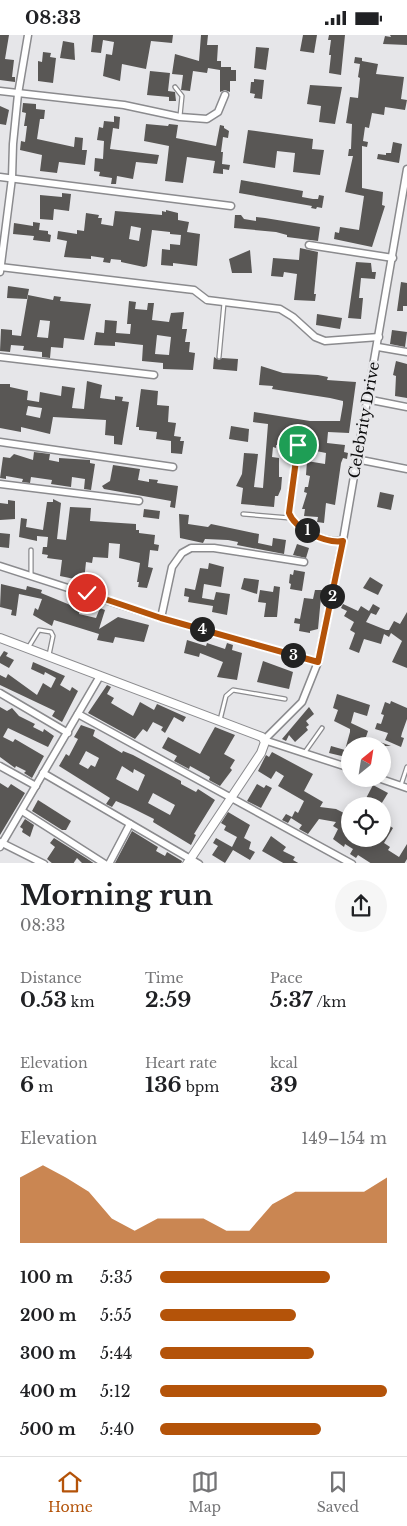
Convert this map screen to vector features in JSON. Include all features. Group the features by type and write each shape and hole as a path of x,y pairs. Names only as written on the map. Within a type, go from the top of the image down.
{"street":[{"path":"28,35 18,94 12,178 0,268 194,290 204,300 280,309 293,317 315,337 325,341 380,337"},
{"path":"0,91 124,105 180,117 207,119 213,117 218,112 225,95"},
{"name":"Celebrity Drive","path":"264,739 302,702 318,662 343,541 366,399 380,337 407,169"},
{"path":"0,177 231,206"},
{"path":"309,245 393,258"},
{"path":"378,347 407,352"},
{"path":"0,357 154,375"},
{"path":"366,399 407,407"},
{"path":"0,442 172,467"},
{"path":"298,445 289,513 291,518 316,536 337,542 343,541"},
{"path":"356,459 407,469"},
{"path":"0,484 139,501"},
{"path":"161,618 172,567 182,553 191,548 214,548 304,562"},
{"path":"0,566 161,618 318,662"},
{"path":"0,638 220,720 259,735 264,739 341,764"},
{"path":"44,863 1,844 100,676"},
{"path":"0,693 68,733"},
{"path":"78,714 352,863"},
{"path":"188,861 261,753 264,739"},
{"path":"0,766 36,786"},
{"path":"43,773 130,824 188,861 199,863"},
{"path":"391,782 404,787"},
{"path":"22,811 105,863"},
{"path":"109,863 130,824"}],"lane":[{"path":"175,87 182,96 180,117"},
{"path":"219,357 224,303"},
{"path":"243,514 291,518"},
{"path":"31,550 31,575"},
{"path":"28,649 39,630 51,632 53,636 48,656"},
{"path":"220,720 226,696 233,690 285,699"},
{"path":"304,753 322,728"},
{"path":"404,787 407,767"}],"building":[{"path":"0,35 9,35 5,59 14,60 12,77 15,77 15,82 0,80"},
{"path":"93,35 173,35 172,43 151,41 146,69 122,64 120,81 103,76 106,54 112,55 114,42 103,40 101,53 91,52"},
{"path":"201,35 208,35 207,45 218,45 217,61 221,61 221,67 231,67 231,70 236,70 236,81 230,81 230,92 225,90 220,92 220,70 208,68 207,73 193,71 190,91 181,90 183,75 172,74 175,54 199,61"},
{"path":"303,35 317,35 314,53 300,51"},
{"path":"329,35 345,35 341,75 329,73 331,40 328,40"},
{"path":"390,35 407,35 407,45 383,44 385,36 391,37"},
{"path":"63,41 74,43 75,60 60,58"},
{"path":"256,47 269,48 266,70 254,68"},
{"path":"43,52 51,53 50,57 56,58 53,83 38,81 38,61 42,62"},
{"path":"355,57 362,58 362,61 378,64 376,74 404,77 401,99 407,100 405,110 385,107 384,115 372,113 369,128 365,127 363,141 368,142 367,147 362,146 362,188 383,192 382,205 385,206 372,247 334,239 335,232 339,233 340,227 359,230 364,196 345,192 353,156 348,156 349,149 351,149 352,124 346,123 350,97 358,98 360,78 358,77 360,64 354,63"},
{"path":"150,71 170,73 168,91 175,92 176,101 169,101 169,97 147,95"},
{"path":"254,79 264,80 262,99 254,98 255,94 250,93 251,82 254,82"},
{"path":"310,85 342,87 335,124 319,122 321,106 307,104"},
{"path":"23,103 36,104 36,109 45,110 44,119 40,119 37,139 74,147 75,137 83,138 82,150 87,150 85,165 59,162 57,173 40,171 42,155 20,150 21,141 25,142 27,126 24,126 26,113 22,112"},
{"path":"0,106 9,110 6,125 0,124"},
{"path":"114,116 120,117 119,129 113,128 110,149 159,155 157,164 136,162 133,179 117,176 116,184 111,184 112,178 99,176 100,172 94,171 95,158 103,159 104,141 97,140 99,127 103,128 104,121 114,122"},
{"path":"146,124 178,125 176,138 216,146 220,125 224,126 229,131 228,138 223,137 222,164 230,165 229,170 223,169 223,174 213,173 215,161 187,157 183,183 165,181 169,146 144,141"},
{"path":"248,130 313,139 312,149 324,150 320,175 293,172 295,153 277,151 275,168 243,163"},
{"path":"393,142 402,144 399,163 377,159 378,154 386,155 386,153 391,153"},
{"path":"241,180 303,191 302,197 318,199 319,195 324,196 322,208 317,207 316,209 311,208 312,206 239,193"},
{"path":"62,193 71,194 69,211 54,209 53,220 40,219 40,195 62,197"},
{"path":"166,210 178,213 178,220 189,222 187,232 200,234 197,266 173,263 173,266 161,265 162,249 170,250 170,244 180,245 181,235 170,234 170,232 152,230 147,266 144,267 121,262 121,260 111,259 110,263 103,262 104,258 91,256 91,259 64,257 67,241 57,239 58,231 77,234 77,230 84,231 86,213 99,215 98,218 102,218 101,224 113,226 115,211 162,215 162,211 166,212","holes":["131,226 141,228 139,241 129,239"]},
{"path":"235,215 241,215 244,219 256,221 256,217 320,227 318,241 287,237 287,235 276,232 234,228"},
{"path":"33,222 40,223 39,230 48,231 48,234 51,235 50,242 33,240 34,236 13,234 14,223 33,226"},
{"path":"300,248 318,252 315,301 294,300 297,274 284,272 283,277 271,276 273,258 299,260"},
{"path":"250,250 252,273 232,273 229,259"},
{"path":"356,262 371,263 372,272 376,272 375,279 361,278 359,298 363,298 361,319 348,318"},
{"path":"401,282 407,283 407,306 403,306 403,311 397,311"},
{"path":"8,286 29,289 27,299 7,298"},
{"path":"28,295 53,300 54,296 61,297 60,301 91,304 84,340 64,338 63,348 51,347 50,358 42,357 42,352 23,350 24,346 11,345 10,352 0,351 1,329 12,330 12,335 21,336","holes":["40,320 50,321 48,338 37,337"]},
{"path":"129,301 136,302 135,309 147,310 148,303 154,303 152,320 169,322 171,313 184,312 182,329 187,329 185,342 190,342 189,352 195,353 193,370 163,369 163,363 142,361 143,345 115,342 115,346 94,345 96,332 104,333 105,320 117,321 116,333 130,334 131,324 127,324","holes":["157,335 171,337 169,355 155,354"]},
{"path":"317,314 342,318 340,329 316,325"},
{"path":"392,330 407,332 405,347 390,344"},
{"path":"214,357 219,360 222,358 238,359 237,371 213,369"},
{"path":"396,361 407,364 407,398 395,396 396,376 393,375"},
{"path":"261,366 283,373 318,375 328,377 327,380 356,382 349,433 328,432 327,443 345,445 344,452 348,453 347,459 343,458 341,463 335,505 326,503 324,523 317,522 318,517 304,516 305,509 302,509 307,493 304,492 305,487 308,487 310,476 306,475 307,461 325,464 326,453 306,449 308,430 287,427 286,446 276,445 276,448 273,447 272,457 279,458 279,477 282,477 281,489 278,496 275,496 274,507 241,504 243,488 236,486 242,474 244,453 258,454 254,487 263,488 268,424 253,422 254,412 310,421 340,421 343,404 343,401 330,398 272,389 273,386 259,385"},
{"path":"87,381 102,385 100,398 115,400 115,396 123,397 122,401 129,402 122,445 114,444 114,436 105,435 106,420 53,417 50,434 21,427 21,432 0,428 0,384 10,384 10,387 28,391 27,400 39,402 40,392 61,396 62,386 75,388 72,408 84,409","holes":["28,406 42,408 40,418 26,415"]},
{"path":"141,389 158,391 157,405 169,406 168,422 176,423 174,436 181,437 180,441 184,441 182,454 171,453 171,441 156,439 157,432 139,430 139,427 136,427"},
{"path":"231,426 249,429 248,442 229,439"},
{"path":"34,452 50,454 49,460 59,462 59,458 90,460 90,463 95,464 91,490 84,489 85,479 72,477 71,487 51,484 52,480 31,477 30,483 22,482 23,479 6,476 6,479 0,478 3,457 10,458 14,454 33,460"},
{"path":"113,465 140,469 138,480 149,482 149,479 158,480 157,483 178,486 175,508 170,507 171,501 104,489 102,486 110,481"},
{"path":"380,492 394,495 391,510 377,507"},
{"path":"53,499 61,503 57,539 66,540 70,507 91,508 90,521 136,524 136,530 139,530 139,533 155,535 154,544 159,545 158,551 150,550 148,567 153,568 147,588 138,587 140,563 119,558 120,544 109,543 108,558 93,557 92,563 86,562 84,581 60,576 62,560 47,558 48,555 42,554 43,547 47,547 48,537 37,536 37,541 19,537 21,518 27,519 26,527 43,530 47,502 53,502"},
{"path":"8,500 15,501 15,519 0,520 0,503 8,504"},
{"path":"144,509 160,511 159,519 143,517"},
{"path":"179,514 189,515 188,524 208,527 211,524 259,534 258,543 272,546 273,538 286,540 284,554 237,545 238,542 228,540 205,539 203,543 180,538"},
{"path":"0,533 10,534 9,548 0,547"},
{"path":"297,544 309,548 306,558 293,555"},
{"path":"209,563 224,567 221,587 204,584 202,598 214,600 216,592 230,594 227,615 212,612 213,606 188,602 189,597 184,596 185,588 195,590 200,568 208,569"},
{"path":"294,570 305,572 302,591 290,589 290,574 293,575"},
{"path":"370,577 383,585 378,595 363,588"},
{"path":"244,578 259,580 257,594 241,589"},
{"path":"1,584 26,590 27,586 42,590 41,593 80,609 79,614 96,618 100,608 105,610 99,629 118,617 149,625 144,642 115,637 113,643 97,640 99,634 54,620 52,626 33,615 35,608 38,610 42,599 19,594 16,616 11,615 12,610 0,607"},
{"path":"274,586 280,587 277,617 264,617 266,603 258,602 260,590 273,592"},
{"path":"315,590 325,590 323,597 321,597 318,629 310,631 310,633 299,631 300,624 294,623 295,618 300,619 304,598 313,599"},
{"path":"343,604 358,611 361,606 369,611 373,604 380,608 376,615 371,613 366,622 386,630 389,630 394,621 400,624 407,612 407,668 392,662 402,641 391,633 389,637 384,634 381,644 364,639 359,653 349,649 355,633 350,630 354,622 344,616 347,611 341,608"},
{"path":"187,640 206,646 207,643 225,649 227,643 233,645 232,650 242,653 237,680 217,677 223,662 200,653 199,657 184,653"},
{"path":"4,651 8,653 6,656 14,660 9,668 0,663 0,657"},
{"path":"263,661 293,672 289,689 257,682"},
{"path":"33,662 65,676 60,685 70,691 72,687 78,691 62,722 52,716 55,711 0,685 0,675 6,678 8,674 37,695 43,683 51,688 56,678 45,672 44,675 31,669"},
{"path":"107,685 111,687 107,694 114,698 111,703 133,716 140,702 154,710 157,704 186,717 183,722 174,717 165,733 161,730 163,727 153,722 147,732 143,729 135,739 88,713"},
{"path":"337,694 370,705 367,716 354,712 351,723 368,731 366,737 349,737 350,729 334,721 338,710 333,708"},
{"path":"391,701 407,708 407,719 401,737 404,738 401,747 391,743 391,737 386,737 388,733 375,729 377,723 381,724 384,715 381,714 385,702 390,704"},
{"path":"0,707 7,711 12,708 19,716 35,724 33,727 43,732 44,729 54,736 48,747 8,728 3,737 13,742 15,739 44,756 32,778 24,773 26,771 16,766 15,768 0,757"},
{"path":"309,707 314,714 306,721 309,725 306,727 308,730 295,742 289,735 286,741 282,739"},
{"path":"81,725 95,730 93,736 122,753 123,751 133,755 181,781 181,784 196,792 198,789 215,800 194,834 196,835 191,845 153,822 154,819 130,807 116,801 112,807 106,804 110,798 59,766 66,754 69,756 78,739 74,737","holes":["86,751 99,758 95,767 91,765 88,769 79,764","122,766 133,773 134,769 145,775 138,791 116,779","153,793 175,805 170,815 148,803"]},
{"path":"215,727 235,735 224,754 235,760 230,768 232,770 220,786 209,780 210,777 190,766 189,769 174,761 177,756 162,748 168,737 200,754"},
{"path":"331,746 341,749 341,756 329,753"},
{"path":"272,752 313,774 304,791 323,802 320,807 341,812 341,845 333,839 338,829 333,826 336,822 319,819 308,834 299,829 302,825 291,818 288,823 282,820 286,814 292,817 295,811 298,813 304,801 278,786 284,776 276,771 271,779 258,771 266,755 269,757"},
{"path":"0,783 8,788 11,784 25,793 0,835"},
{"path":"257,784 264,788 266,785 272,788 261,808 247,801"},
{"path":"372,787 377,787 388,793 386,797 367,797"},
{"path":"38,800 71,821 66,830 62,830 32,811"},
{"path":"228,812 250,825 244,838 251,842 249,849 255,852 250,860 233,850 225,863 212,855 218,846 213,843 216,838 232,847 237,837 224,830 226,826 221,823"},
{"path":"25,819 34,825 30,837 22,832 23,829 20,827"},
{"path":"132,831 158,847 156,851 165,856 167,852 182,861 181,863 115,863"},
{"path":"271,836 286,847 283,851 295,857 293,860 298,863 283,863 262,851"},
{"path":"54,838 93,863 82,863 77,858 74,863 52,863 47,859 55,847 50,843"},
{"path":"407,844 407,859 405,863 370,863 358,855 356,858 350,854 353,849 350,847 390,847 388,850 399,857"}],"route":[{"path":"87,593 161,618 318,662 343,541 337,542 316,536 291,518 289,513 298,445"}]}
